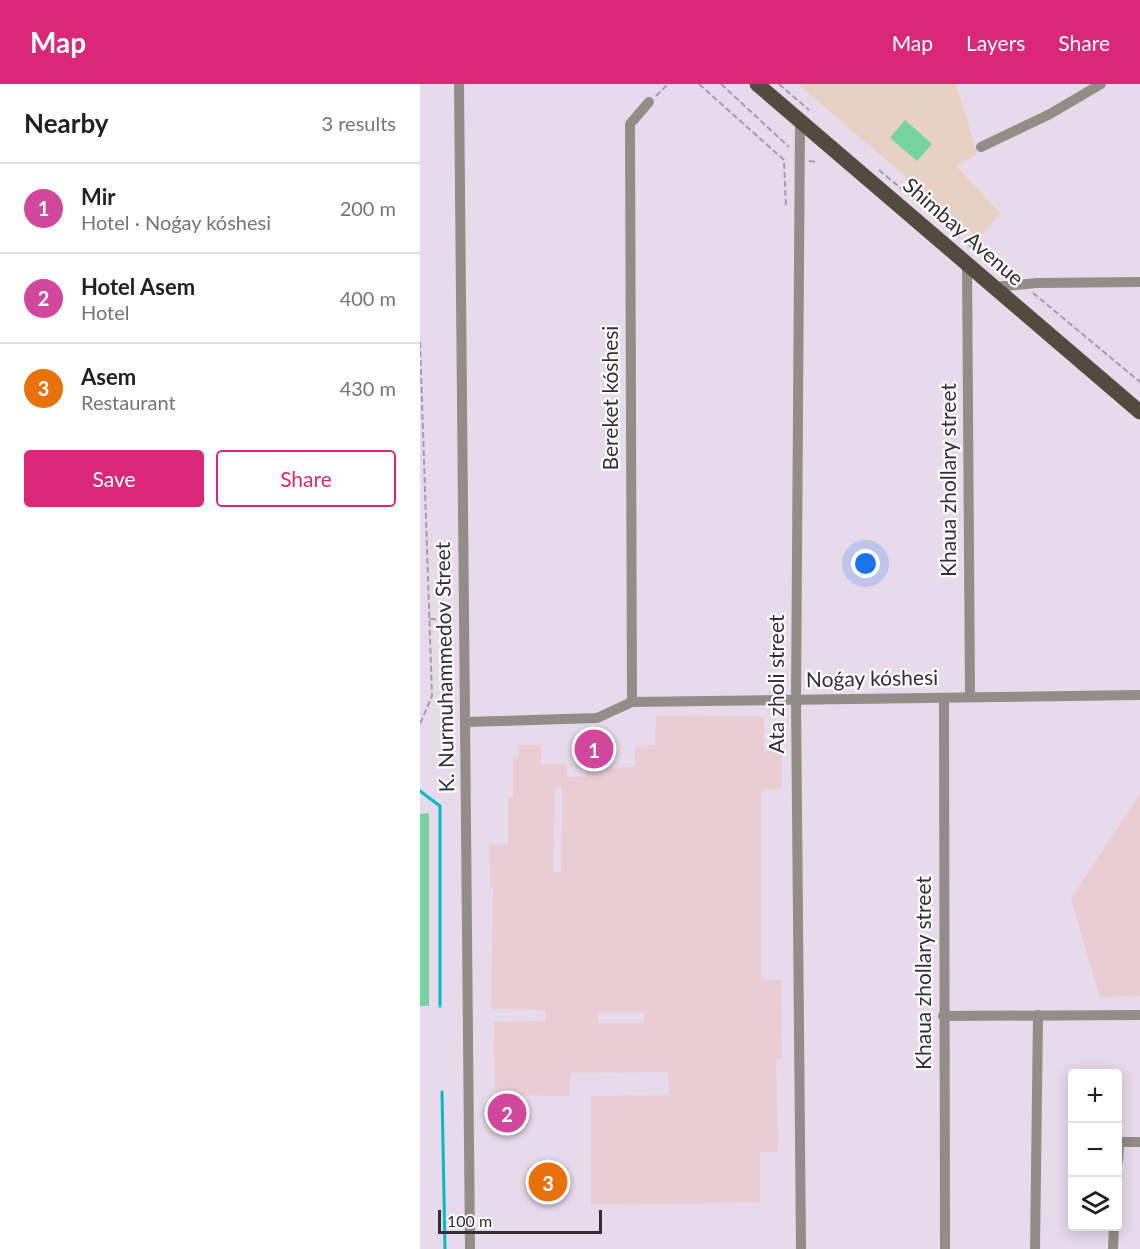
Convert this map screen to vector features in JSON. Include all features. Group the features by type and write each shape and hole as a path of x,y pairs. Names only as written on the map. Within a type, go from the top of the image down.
{"main road":[{"name":"Shimbay Avenue","path":"758,84 1140,412"}],"street":[{"name":"K. Nurmuhammedov Street","path":"459,84 470,1249"},
{"path":"981,147 1050,114 1101,84"},
{"name":"Bereket kóshesi","path":"632,702 630,124 649,102"},
{"name":"Ata zholi street","path":"800,120 796,700 801,1249"},
{"name":"Khaua zhollary street","path":"967,263 970,697"},
{"path":"994,287 1037,283 1140,282"},
{"name":"Noǵay kóshesi","path":"465,722 597,718 632,702 1140,696"},
{"name":"Khaua zhollary street","path":"944,698 945,1249"},
{"path":"1035,1249 1038,1015"},
{"path":"943,1016 1140,1015"},
{"path":"1122,1142 1140,1142"},
{"path":"1113,1249 1114,1231"}],"path":[{"path":"649,102 668,84"},
{"path":"699,84 784,160 786,207"},
{"path":"721,84 799,156 818,162"},
{"path":"875,167 1008,278"},
{"path":"1035,295 1140,382"},
{"path":"420,342 432,696 420,724"},
{"path":"430,619 464,620"}],"shaded area":[{"path":"798,84 956,84 977,154 956,166 1000,213 979,240"},
{"path":"656,715 764,717 764,751 782,751 782,789 761,790 761,979 781,980 782,1058 776,1059 778,1152 760,1152 760,1202 591,1205 591,1096 669,1095 668,1072 570,1073 570,1096 495,1095 494,1022 546,1021 545,1010 491,1009 493,888 490,888 489,845 508,845 508,797 513,797 513,758 519,757 519,745 541,745 541,764 567,764 567,777 586,777 586,767 635,767 635,746 655,745","holes":["555,786 562,787 561,872 553,872","598,1013 644,1013 644,1023 598,1023"]},
{"path":"1140,794 1140,996 1100,998 1071,899"}],"green space":[{"path":"905,120 932,144 917,161 890,138"},
{"path":"429,813 429,1006 420,1006 420,814"}],"waterway":[{"path":"420,791 440,806 440,1006"},
{"path":"442,1092 445,1249"}],"place":[{"name":"Mir","path":"594,749"},
{"name":"Hotel Asem","path":"507,1113"},
{"name":"Asem","path":"548,1182"}]}
